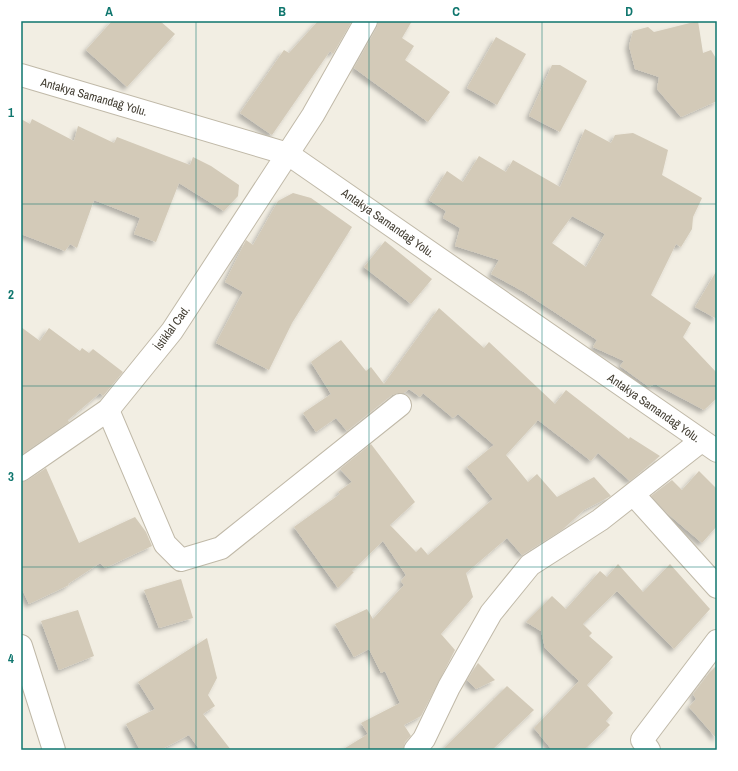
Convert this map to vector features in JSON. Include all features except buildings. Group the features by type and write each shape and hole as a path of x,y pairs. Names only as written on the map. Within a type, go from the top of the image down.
{"street":[{"name":"İstiklal Cad.","path":"21,470 108,410 172,331 313,115 366,21"},
{"name":"Antakya Samandağ Yolu.","path":"21,75 288,154 712,444"},
{"path":"108,410 165,544 180,560 221,548 400,405"},
{"path":"415,750 424,739 448,687 491,613 530,565 600,520 634,495 712,444"},
{"path":"634,495 717,587"},
{"path":"642,747 717,641"},
{"path":"21,646 54,750"}]}
